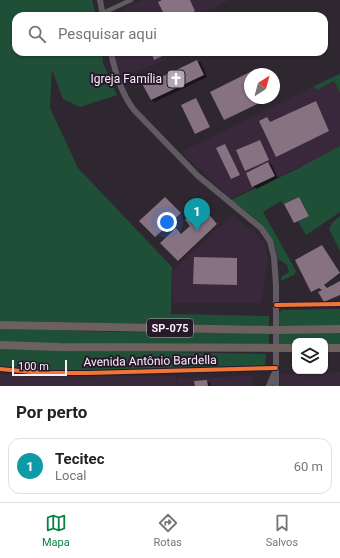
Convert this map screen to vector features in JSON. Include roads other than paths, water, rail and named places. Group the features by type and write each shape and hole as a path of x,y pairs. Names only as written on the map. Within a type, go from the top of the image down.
{"highway":[{"name":"SP-075","path":"0,325 275,330 340,329"},
{"name":"SP-075","path":"0,345 59,347 292,348"},
{"path":"328,348 340,348"}],"main road":[{"path":"100,0 102,12"},
{"path":"112,56 120,86 134,110 198,176 261,228 270,241 274,257 276,305 276,386"},
{"path":"269,386 276,366"}],"street":[{"path":"109,12 131,0"},
{"path":"276,305 340,304"},
{"name":"Avenida Antônio Bardella","path":"0,369 42,373 88,373 276,366"}],"place":[{"name":"Igreja Família","path":"176,79"},
{"name":"Tecitec","path":"197,231"}]}
